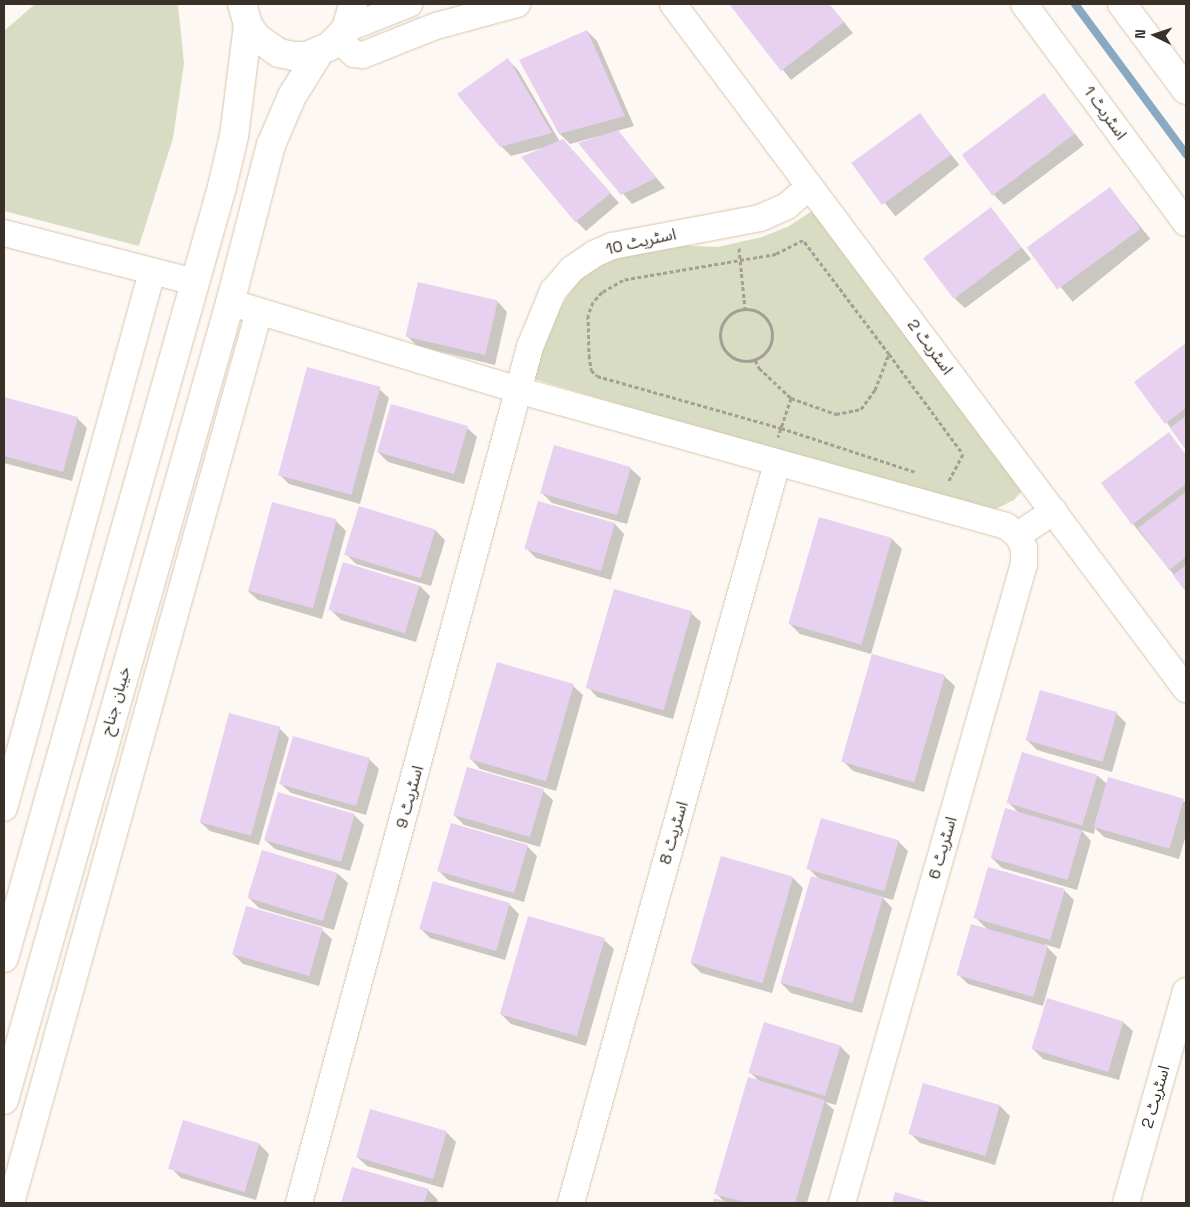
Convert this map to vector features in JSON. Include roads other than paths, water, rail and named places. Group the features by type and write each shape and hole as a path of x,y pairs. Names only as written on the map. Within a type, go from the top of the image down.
{"main road":[{"path":"1122,4 1186,90"},
{"path":"245,15 256,37 279,53 307,56 339,31"},
{"path":"4,958 234,136 245,15"},
{"name":"خیبان جناح","path":"4,1100 230,303 271,145 292,96 339,31"}],"street":[{"path":"409,4 339,31 354,54 363,56 436,26 517,4"},
{"name":"اسٹریٹ 2","path":"673,4 1186,689"},
{"name":"اسٹریٹ 1","path":"1024,4 1186,223"},
{"name":"اسٹریٹ 10","path":"520,392 530,347 553,291 572,269 594,254 612,246 760,218 787,206 809,187"},
{"path":"4,233 194,282"},
{"path":"4,808 152,272"},
{"path":"230,303 520,392 1006,526 1018,535 1054,511"},
{"path":"11,1203 259,312"},
{"name":"اسٹریٹ 9","path":"299,1203 520,392"},
{"name":"اسٹریٹ 8","path":"571,1203 773,462"},
{"name":"اسٹریٹ 6","path":"842,1203 1024,564 1024,548 1018,535"},
{"name":"اسٹریٹ 2","path":"1126,1203 1186,991"}],"waterway":[{"path":"1075,4 1186,154"}]}
